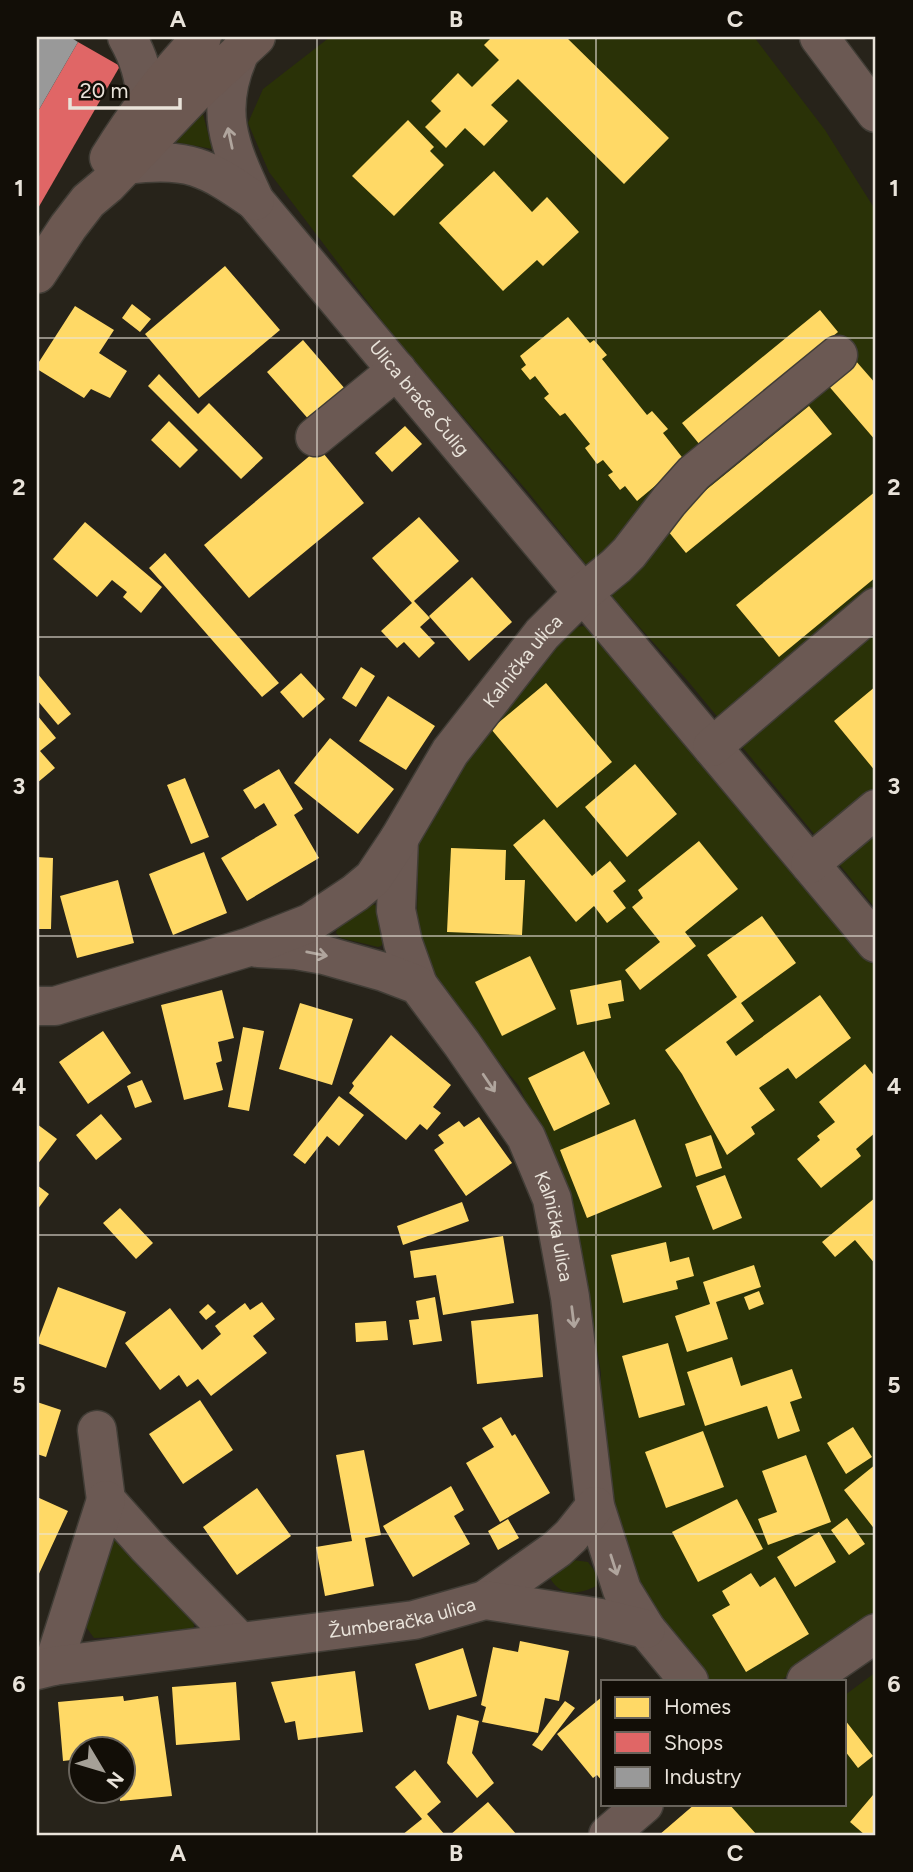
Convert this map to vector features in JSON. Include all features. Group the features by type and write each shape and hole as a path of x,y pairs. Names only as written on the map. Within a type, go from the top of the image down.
{"main road":[{"path":"37,274 88,201 106,164 146,100 202,37"},
{"path":"88,201 107,186 192,95 248,43"}],"street":[{"path":"127,37 137,55 144,77 146,100"},
{"path":"819,39 876,113"},
{"name":"Ulica braće Čulig","path":"248,43 232,67 226,118 230,145 255,201 876,943"},
{"name":"Ulica braće Čulig","path":"128,165 154,161 181,162 222,178 255,201"},
{"path":"583,593 629,553 669,500 694,473 838,355"},
{"path":"315,437 397,370"},
{"name":"Kalnička ulica","path":"43,1010 249,947 310,923 338,906 373,878 450,752 542,634 583,593"},
{"path":"712,747 876,607"},
{"path":"810,864 876,809"},
{"name":"Kalnička ulica","path":"398,839 396,911 403,943 418,985 526,1137 552,1199 570,1297 595,1506 622,1590 646,1629 688,1680"},
{"name":"Kalnička ulica","path":"249,947 324,955 418,985"},
{"name":"Žumberačka ulica","path":"96,1430 106,1500 45,1668 414,1620 485,1600 601,1618 646,1629"},
{"path":"106,1500 239,1641"},
{"path":"485,1600 557,1549 595,1506"},
{"path":"807,1680 876,1633"},
{"path":"608,1835 642,1806"}],"green space":[{"path":"330,37 754,37 825,130 876,211 876,909 687,680 608,592 529,493 395,338 269,172 248,123 263,89"},
{"path":"202,110 212,149 170,141"},
{"path":"586,626 601,641 876,968 876,1612 781,1680 705,1680 665,1636 637,1580 598,1438 601,1373 576,1232 555,1167 519,1086 459,1014 428,965 417,917 418,875 414,847 462,761 563,633 575,627"},
{"path":"371,904 380,910 385,940 381,946 341,938 336,933 338,926"},
{"path":"115,1537 193,1614 194,1627 183,1634 94,1638 86,1627 92,1592 103,1556"},
{"path":"573,1560 588,1562 596,1573 597,1586 571,1592 559,1589 554,1584 550,1578"},
{"path":"876,1672 876,1835 662,1835 695,1806 846,1806 846,1694"}],"building: Homes":[{"path":"492,37 566,37 669,138 624,184 518,79 491,105 508,121 484,146 465,128 446,148 425,127 441,111 431,101 458,73 472,87 499,60 484,45"},
{"path":"408,120 434,147 430,151 444,165 394,216 352,176"},
{"path":"494,171 532,212 547,197 579,232 543,266 537,260 503,291 439,223"},
{"path":"225,266 280,330 199,398 145,334"},
{"path":"132,304 151,319 140,332 122,318"},
{"path":"75,306 114,330 99,353 127,371 110,398 91,389 84,398 37,369"},
{"path":"820,310 838,332 700,445 682,423"},
{"path":"568,317 590,343 594,340 607,355 602,359 647,415 652,411 668,429 663,433 685,461 637,501 625,486 620,490 608,475 613,472 603,460 597,464 585,448 590,444 565,413 560,416 544,398 549,394 535,376 530,380 521,369 526,365 520,356"},
{"path":"303,340 346,390 311,422 267,372"},
{"path":"855,360 876,384 876,441 827,384"},
{"path":"159,374 198,414 209,403 263,458 241,479 148,386"},
{"path":"809,406 832,434 686,553 663,525"},
{"path":"169,421 198,450 180,468 151,440"},
{"path":"405,426 422,444 392,472 375,453"},
{"path":"319,448 364,503 249,598 204,545"},
{"path":"876,491 876,577 779,657 736,605"},
{"path":"419,517 459,561 414,601 430,618 420,627 435,643 419,658 404,642 397,648 381,631 412,603 372,558"},
{"path":"85,522 162,587 141,613 123,597 127,592 112,580 97,597 53,559"},
{"path":"165,553 279,683 262,697 149,568"},
{"path":"472,577 512,622 469,661 429,616"},
{"path":"361,667 375,676 356,707 342,698"},
{"path":"37,673 71,714 58,725 37,700"},
{"path":"301,673 325,699 303,718 280,692"},
{"path":"546,683 612,762 557,808 491,729"},
{"path":"876,686 876,772 834,721"},
{"path":"388,696 435,726 406,770 359,741"},
{"path":"37,715 56,738 40,751 55,768 37,783"},
{"path":"330,738 394,789 358,834 294,783"},
{"path":"635,764 677,814 627,857 585,807"},
{"path":"279,769 303,809 294,815 319,858 247,901 221,858 277,825 264,803 255,809 243,790"},
{"path":"185,778 209,837 191,844 167,785"},
{"path":"544,819 592,876 610,861 626,881 613,891 626,908 607,923 594,906 576,922 513,845"},
{"path":"699,841 738,889 685,932 696,946 640,990 625,970 660,942 632,907 643,898 638,890"},
{"path":"451,848 506,850 505,880 525,880 522,935 447,932"},
{"path":"204,852 227,913 173,935 149,874"},
{"path":"37,857 53,858 51,929 37,929"},
{"path":"118,880 134,943 77,958 60,896"},
{"path":"762,916 796,963 741,1003 754,1021 726,1042 736,1056 820,995 851,1038 796,1079 788,1068 759,1088 775,1110 751,1127 755,1134 727,1155 682,1074 665,1050 737,997 707,955"},
{"path":"530,956 556,1009 502,1036 475,982"},
{"path":"621,980 624,1001 608,1004 611,1018 577,1025 570,990"},
{"path":"222,990 234,1038 218,1042 222,1061 216,1063 223,1090 184,1100 161,1005"},
{"path":"300,1003 353,1019 332,1085 279,1069"},
{"path":"243,1027 264,1031 249,1111 228,1107"},
{"path":"103,1031 131,1073 88,1104 59,1062"},
{"path":"391,1035 451,1085 433,1107 441,1113 427,1130 420,1124 406,1140 349,1093 354,1086 352,1083"},
{"path":"584,1051 610,1104 554,1131 528,1078"},
{"path":"865,1064 876,1078 876,1132 856,1149 861,1156 821,1188 797,1159 820,1140 817,1136 835,1122 819,1102"},
{"path":"142,1080 152,1102 135,1108 127,1086"},
{"path":"339,1096 364,1115 339,1146 327,1136 305,1164 293,1155"},
{"path":"101,1114 122,1139 96,1160 76,1135"},
{"path":"479,1117 512,1163 466,1196 434,1150 444,1143 438,1135 459,1121 464,1127"},
{"path":"635,1119 662,1187 587,1218 560,1150"},
{"path":"37,1124 57,1139 37,1165"},
{"path":"711,1135 722,1168 696,1177 685,1144"},
{"path":"725,1175 742,1218 713,1230 696,1186"},
{"path":"37,1185 49,1194 37,1210"},
{"path":"876,1197 876,1265 855,1240 835,1257 822,1242"},
{"path":"462,1202 469,1221 403,1245 397,1226"},
{"path":"120,1208 153,1243 136,1259 103,1223"},
{"path":"503,1236 514,1303 443,1315 436,1275 414,1278 410,1251"},
{"path":"666,1242 670,1262 689,1257 694,1276 676,1281 678,1289 623,1303 611,1255"},
{"path":"754,1265 761,1287 716,1302 728,1339 687,1352 675,1316 710,1304 703,1282"},
{"path":"58,1287 126,1312 106,1368 37,1343"},
{"path":"759,1291 764,1304 749,1310 744,1297"},
{"path":"435,1297 442,1341 413,1345 409,1320 419,1319 416,1301"},
{"path":"262,1302 275,1319 253,1336 267,1353 211,1396 198,1379 187,1387 179,1375 160,1390 125,1343 170,1308 202,1350 221,1334 215,1326 245,1303 250,1310"},
{"path":"208,1304 216,1312 206,1320 199,1312"},
{"path":"538,1314 543,1377 477,1384 471,1321"},
{"path":"386,1321 388,1340 356,1342 355,1323"},
{"path":"668,1343 685,1405 639,1418 622,1356"},
{"path":"732,1357 741,1386 792,1369 802,1398 790,1402 800,1431 778,1439 767,1406 705,1426 687,1372"},
{"path":"200,1400 233,1450 183,1484 149,1434"},
{"path":"37,1402 61,1410 46,1457 37,1454"},
{"path":"501,1417 512,1436 515,1434 550,1493 500,1522 466,1463 494,1447 482,1428"},
{"path":"853,1427 872,1457 846,1474 827,1443"},
{"path":"703,1431 724,1487 666,1508 645,1452"},
{"path":"364,1450 381,1535 365,1538 374,1586 325,1596 316,1547 352,1541 336,1455"},
{"path":"806,1455 831,1522 768,1545 758,1519 777,1512 762,1471"},
{"path":"876,1464 876,1531 844,1490"},
{"path":"451,1486 464,1510 454,1516 470,1544 413,1577 383,1526"},
{"path":"257,1488 291,1536 237,1575 203,1527"},
{"path":"37,1497 68,1511 37,1578"},
{"path":"737,1499 763,1549 698,1582 672,1532"},
{"path":"847,1518 865,1544 849,1555 831,1530"},
{"path":"508,1519 519,1538 498,1550 488,1531"},
{"path":"819,1532 836,1562 795,1587 777,1557"},
{"path":"751,1573 760,1587 775,1577 809,1634 746,1672 712,1615 730,1605 722,1591"},
{"path":"520,1641 569,1651 559,1701 545,1698 538,1733 482,1722 486,1707 481,1705 493,1647 518,1652"},
{"path":"463,1648 477,1696 429,1710 415,1664"},
{"path":"355,1671 363,1732 298,1740 295,1721 285,1723 271,1682"},
{"path":"236,1682 240,1740 176,1745 172,1687"},
{"path":"123,1696 124,1701 158,1696 172,1796 136,1799 136,1736 66,1736 66,1761 63,1761 58,1702"},
{"path":"601,1698 601,1780 597,1775 593,1778 557,1734"},
{"path":"565,1701 575,1708 542,1751 532,1745"},
{"path":"457,1715 479,1721 472,1753 494,1783 477,1798 447,1763"},
{"path":"846,1721 873,1756 858,1768 846,1752"},
{"path":"415,1770 441,1802 427,1814 445,1835 402,1835 422,1819 395,1787"},
{"path":"873,1795 876,1797 876,1835 865,1835 850,1822"},
{"path":"488,1802 517,1835 450,1835"},
{"path":"693,1806 731,1806 757,1835 659,1835"}],"building: Shops":[{"path":"78,42 120,66 37,210 37,113"}],"building: Industry":[{"path":"37,37 70,37 78,42 37,113"}]}
